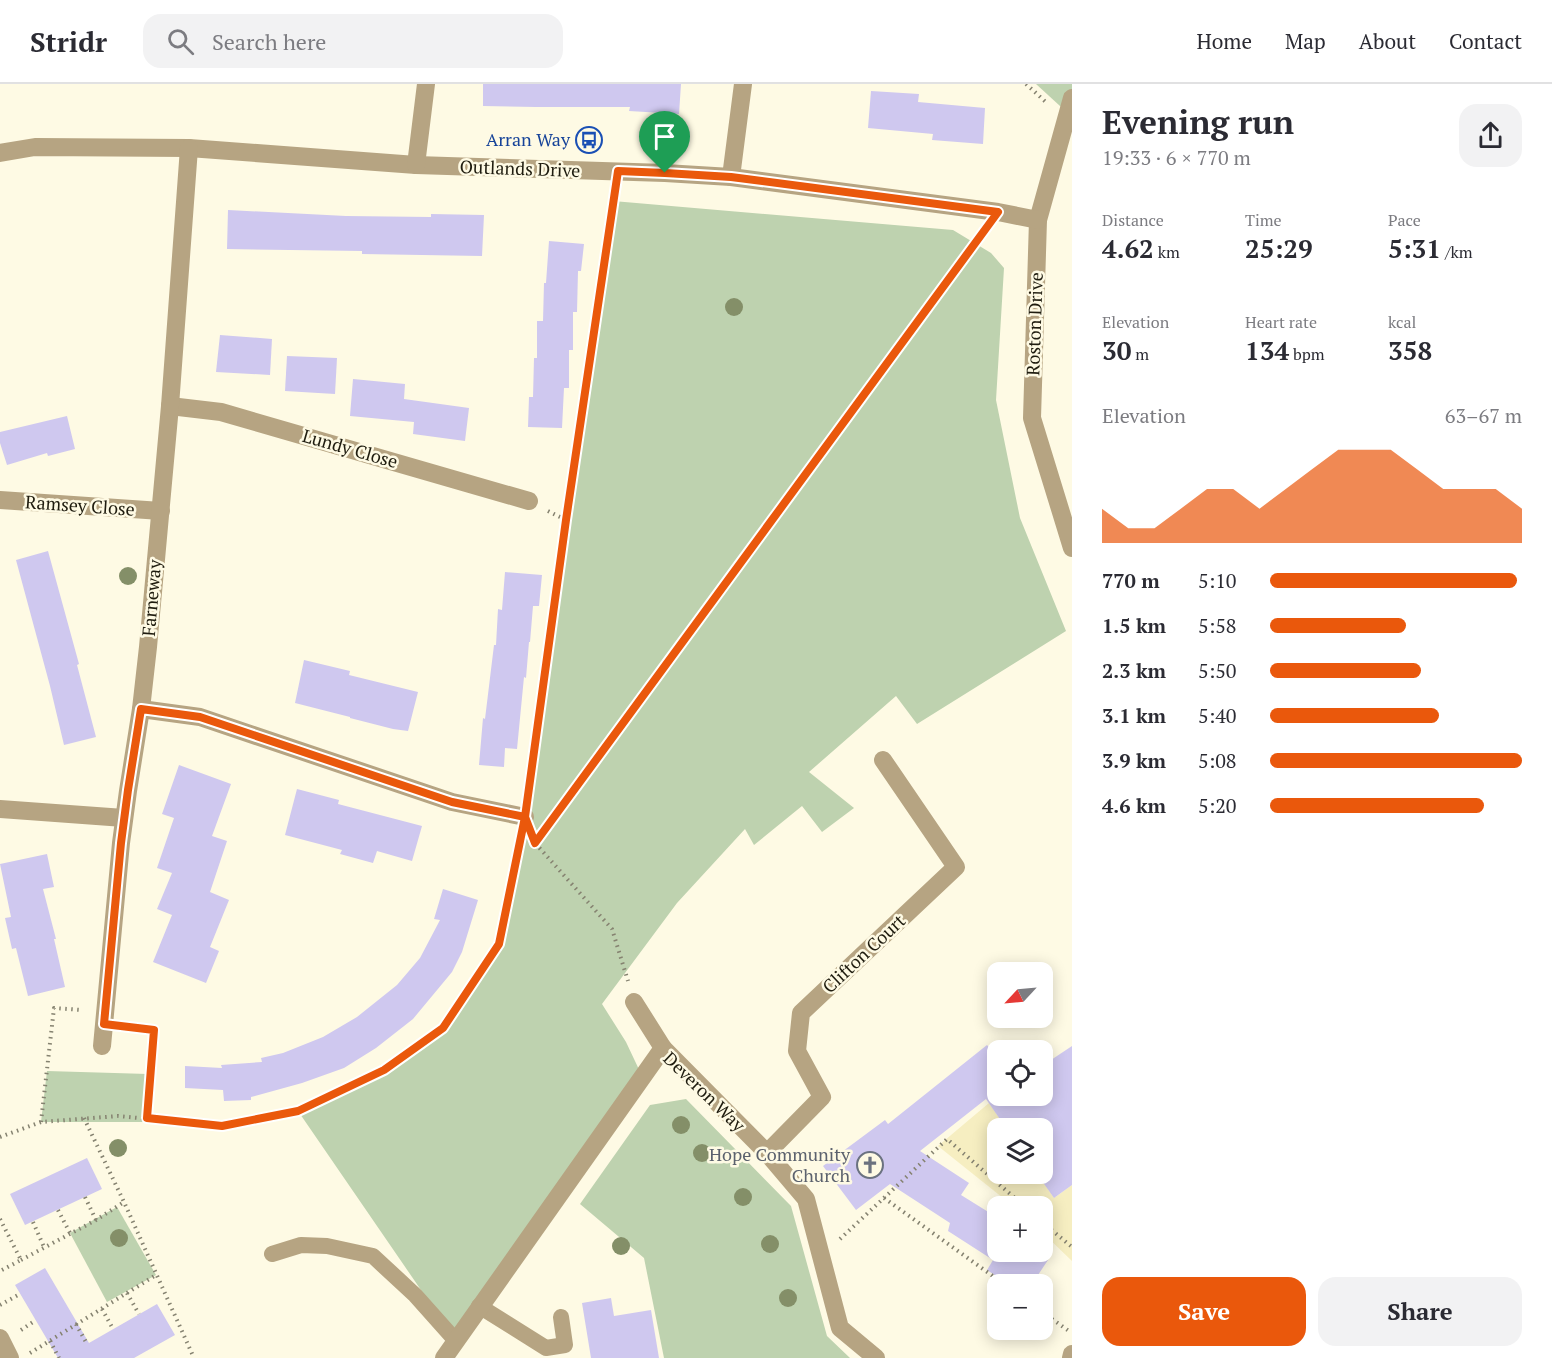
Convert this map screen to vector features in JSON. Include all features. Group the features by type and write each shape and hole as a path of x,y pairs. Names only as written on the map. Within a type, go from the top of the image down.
{"street":[{"path":"416,165 426,84"},
{"path":"731,177 743,84"},
{"name":"Roston Drive","path":"1072,98 1038,220 1032,418 1072,548"},
{"name":"Outlands Drive","path":"0,153 35,147 189,148 416,165 731,177 998,212 1038,220"},
{"name":"Farneway","path":"102,1047 118,872 141,709 161,511 189,148"},
{"name":"Lundy Close","path":"170,406 221,412 529,501"},
{"name":"Ramsey Close","path":"0,500 161,511"},
{"path":"141,709 200,717 452,802 525,817"},
{"name":"Clifton Court","path":"767,1153 822,1097 797,1051 801,1013 956,867 882,759"},
{"path":"0,809 124,818"},
{"path":"634,1002 663,1048"},
{"name":"Deveron Way","path":"444,1358 663,1048 767,1153 806,1199 840,1328 876,1358"},
{"path":"0,1338 10,1358"}],"lane":[{"path":"272,1254 301,1245 310,1245 327,1246 373,1256 415,1295 456,1341"},
{"path":"479,1306 546,1348 565,1345 561,1317"}],"path":[{"path":"0,1137 41,1122 84,1118 118,1116 222,1126 298,1111 384,1070 443,1028 499,944 525,817 618,171"},
{"path":"535,843 998,212"},
{"path":"525,817 535,843 612,929 634,1002"},
{"path":"41,1122 54,1008 154,1030 147,1118"},
{"path":"84,1118 194,1358"},
{"path":"821,1256 946,1139 1012,1196"},
{"path":"85,1197 96,1220"},
{"path":"884,1198 990,1274"},
{"path":"0,1271 96,1220 124,1202"},
{"path":"58,1210 70,1233"},
{"path":"0,1219 21,1260"},
{"path":"33,1222 44,1247"},
{"path":"1053,1231 1072,1247"},
{"path":"22,1358 156,1275"},
{"path":"127,1293 139,1314"},
{"path":"0,1305 20,1294"},
{"path":"101,1309 113,1329"},
{"path":"1053,1320 1072,1333"},
{"path":"76,1324 87,1344"},
{"path":"50,1341 59,1358"}],"shaded area":[{"path":"987,1105 991,1106 999,1118 987,1118 987,1184 1044,1184 1053,1196 1000,1196 938,1146"},
{"path":"1072,1185 1072,1261 1053,1243 1053,1197"}],"green space":[{"path":"1036,84 1072,84 1072,117"},
{"path":"613,201 953,230 991,253 1004,268 996,400 1020,518 1066,631 917,724 896,696 809,772 854,808 822,832 802,806 754,845 745,829 677,903 602,1004 626,1042 643,1078 456,1341 298,1111 384,1070 443,1028 499,944 525,817"},
{"path":"47,1071 148,1074 143,1122 41,1122"},
{"path":"686,1099 791,1206 827,1336 850,1358 664,1358 644,1258 580,1204 650,1105"},
{"path":"117,1207 156,1275 107,1302 70,1233"}],"building":[{"path":"483,84 681,84 679,114 629,111 630,107 483,106"},
{"path":"871,91 919,94 918,102 985,108 983,144 932,140 933,134 868,128"},
{"path":"228,210 346,216 484,215 482,256 227,249"},
{"path":"549,241 584,244 581,271 578,271 577,312 573,312 573,350 569,350 569,388 564,388 562,428 528,427 529,397 533,397 534,358 537,358 537,321 543,321 544,283 546,283"},
{"path":"220,335 272,339 270,375 216,372"},
{"path":"287,356 337,358 335,394 285,391"},
{"path":"353,379 405,384 404,399 469,408 465,441 413,434 414,422 350,416"},
{"path":"67,416 75,449 48,456 47,453 7,465 0,443 0,432"},
{"path":"48,551 96,737 64,745 16,560"},
{"path":"505,572 542,575 539,606 533,606 517,749 505,748 504,767 479,765 483,718 485,719 494,645 496,645 498,609 502,610"},
{"path":"304,660 350,671 349,675 418,692 408,731 295,703"},
{"path":"179,765 231,784 212,836 227,841 210,892 229,900 210,947 219,951 206,983 153,962 172,915 157,909 172,873 157,868 174,818 162,814"},
{"path":"297,789 339,800 338,804 422,826 412,861 377,851 373,863 340,854 342,850 285,835"},
{"path":"47,854 54,887 43,889 65,987 28,996 16,948 12,949 5,918 11,917 0,864"},
{"path":"443,889 478,900 462,952 452,972 413,1019 376,1048 344,1068 302,1083 251,1097 251,1100 224,1101 223,1090 185,1088 185,1066 222,1068 221,1065 262,1062 261,1058 283,1053 323,1037 357,1017 397,985 420,958 440,920 434,919"},
{"path":"987,1045 987,1100 920,1151 969,1183 961,1195 987,1211 987,1256 948,1231 950,1223 890,1184 856,1210 823,1166 885,1120 888,1124"},
{"path":"1072,1046 1072,1185 1054,1198 1044,1184 1053,1184 1053,1118 999,1118 991,1106 1053,1106 1053,1059"},
{"path":"87,1158 102,1189 25,1225 10,1194"},
{"path":"992,1262 1047,1262 1039,1274 993,1274 987,1270"},
{"path":"45,1268 89,1343 157,1304 175,1335 134,1358 58,1358 15,1285"},
{"path":"611,1298 614,1316 651,1310 659,1358 591,1358 582,1303"}],"place":[{"name":"Arran Way","path":"589,140"},
{"name":"Hope Community Church","path":"870,1165"}],"route":[{"path":"665,173 618,171 525,817 452,802 200,717 141,709 121,843 104,1024 154,1030 147,1118 222,1126 298,1111 384,1070 443,1028 499,944 525,817 535,843 998,212 731,177 665,173"}]}
